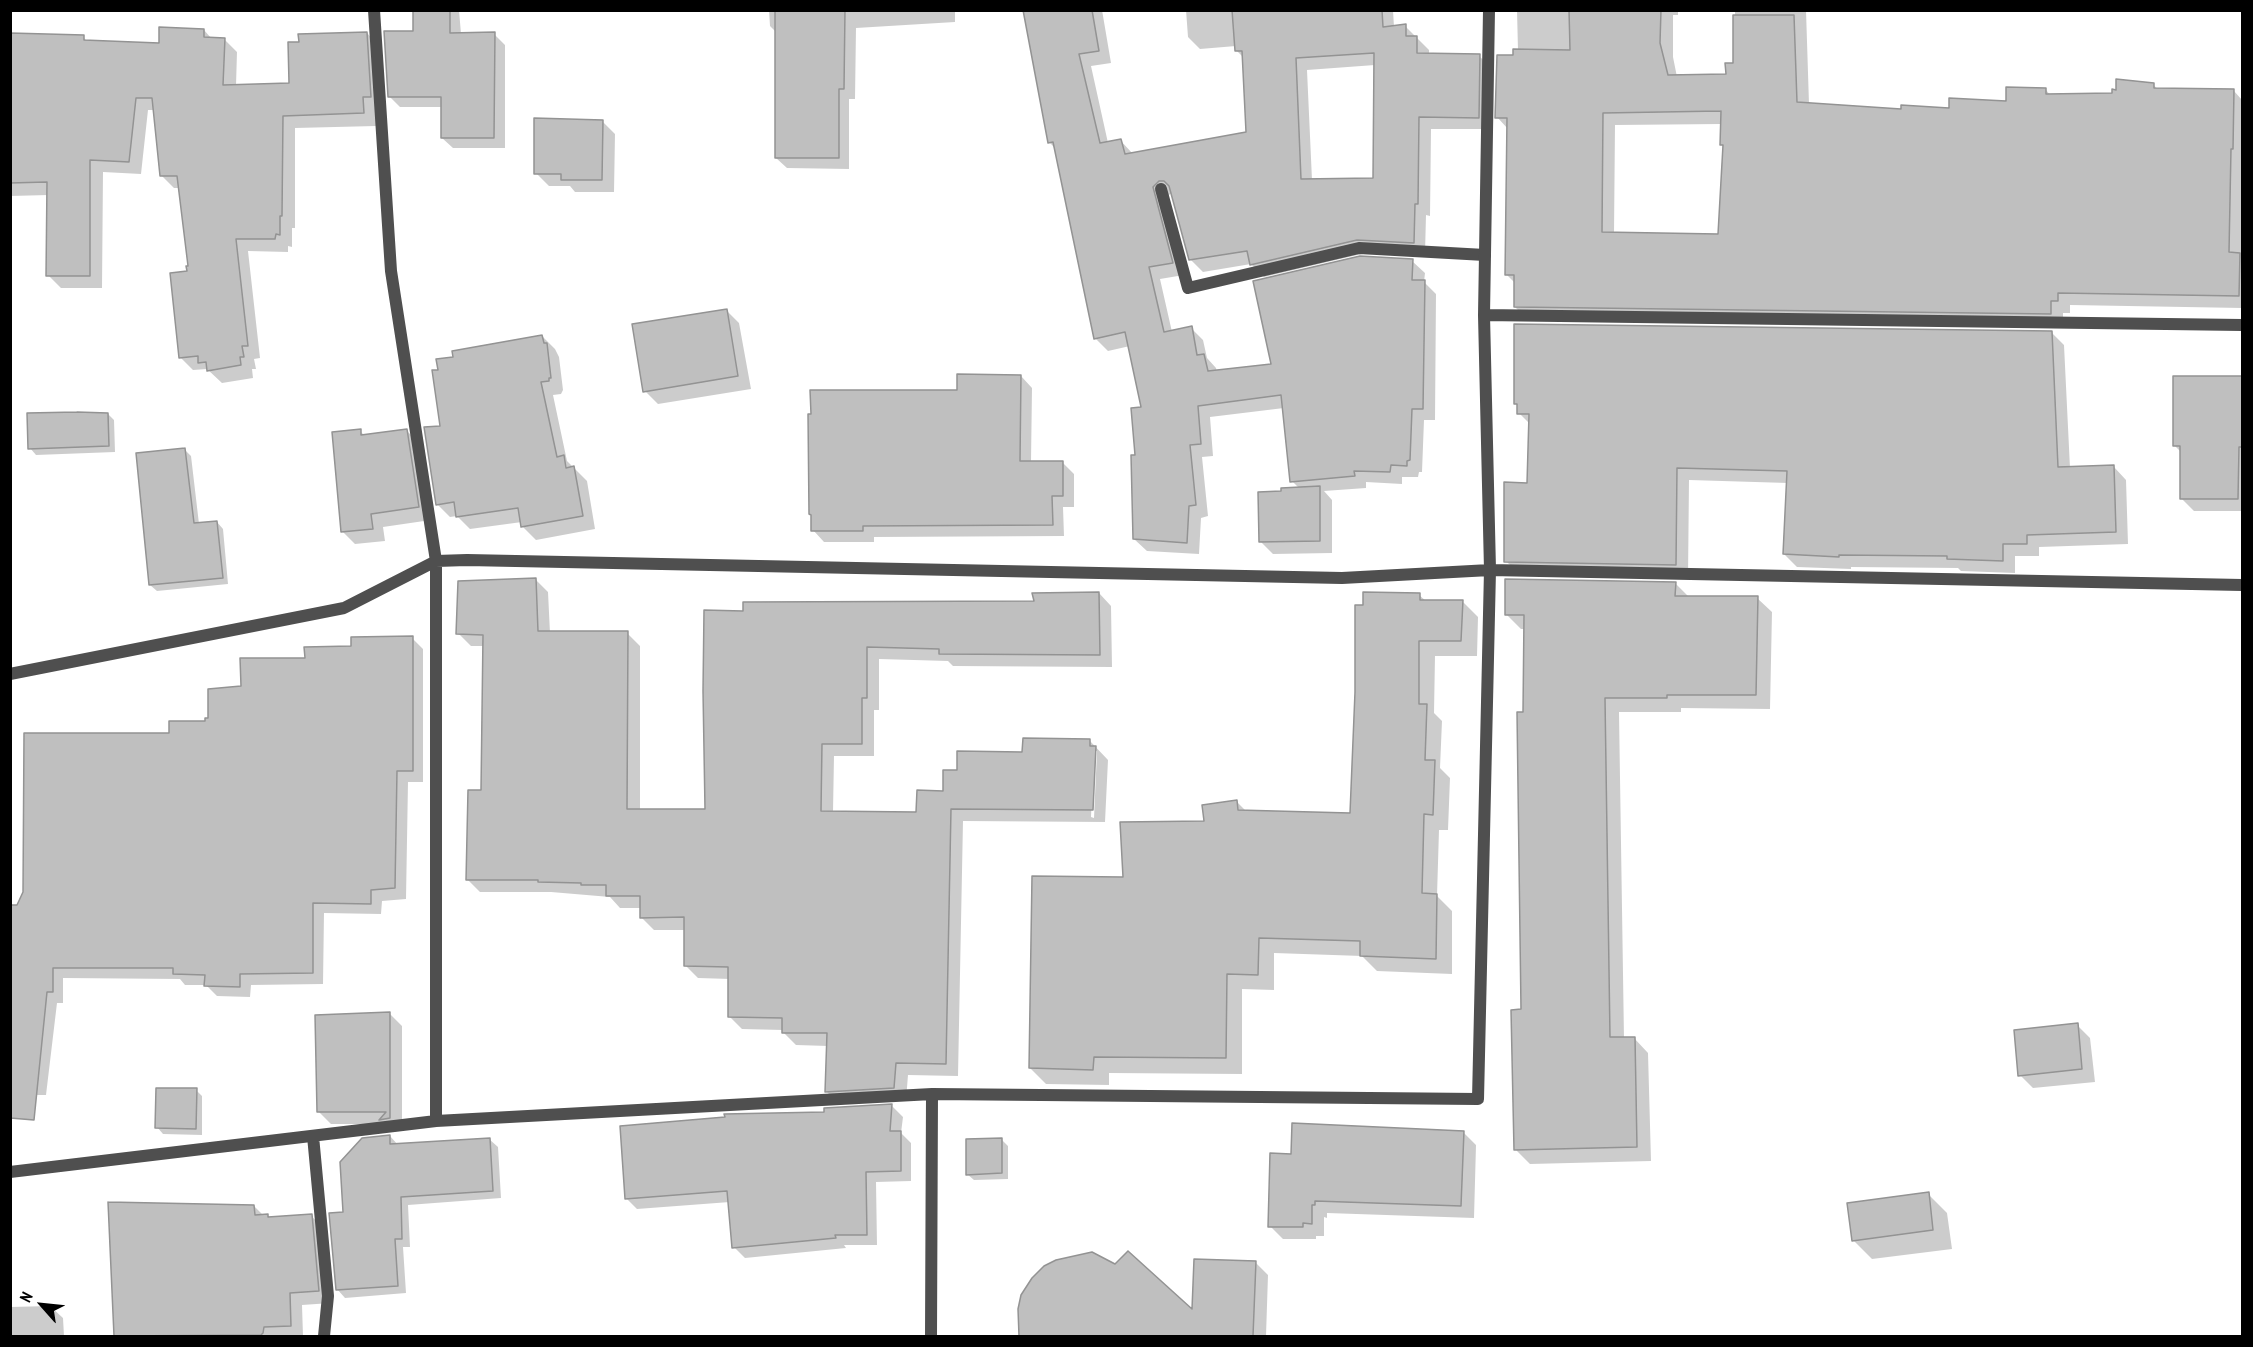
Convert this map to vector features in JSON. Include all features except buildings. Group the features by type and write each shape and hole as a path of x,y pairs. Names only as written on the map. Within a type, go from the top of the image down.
{"street":[{"path":"374,10 391,272 436,561 436,1121"},
{"path":"10,1172 436,1121 932,1094 1478,1099 1490,570 1484,315 1489,10"},
{"path":"1161,189 1188,288 1359,248 1485,255"},
{"path":"1484,315 2242,325"},
{"path":"10,674 344,608 436,561 1342,578 1490,570 2242,585"},
{"path":"931,1336 932,1094"},
{"path":"313,1136 327,1296 324,1336"}]}
